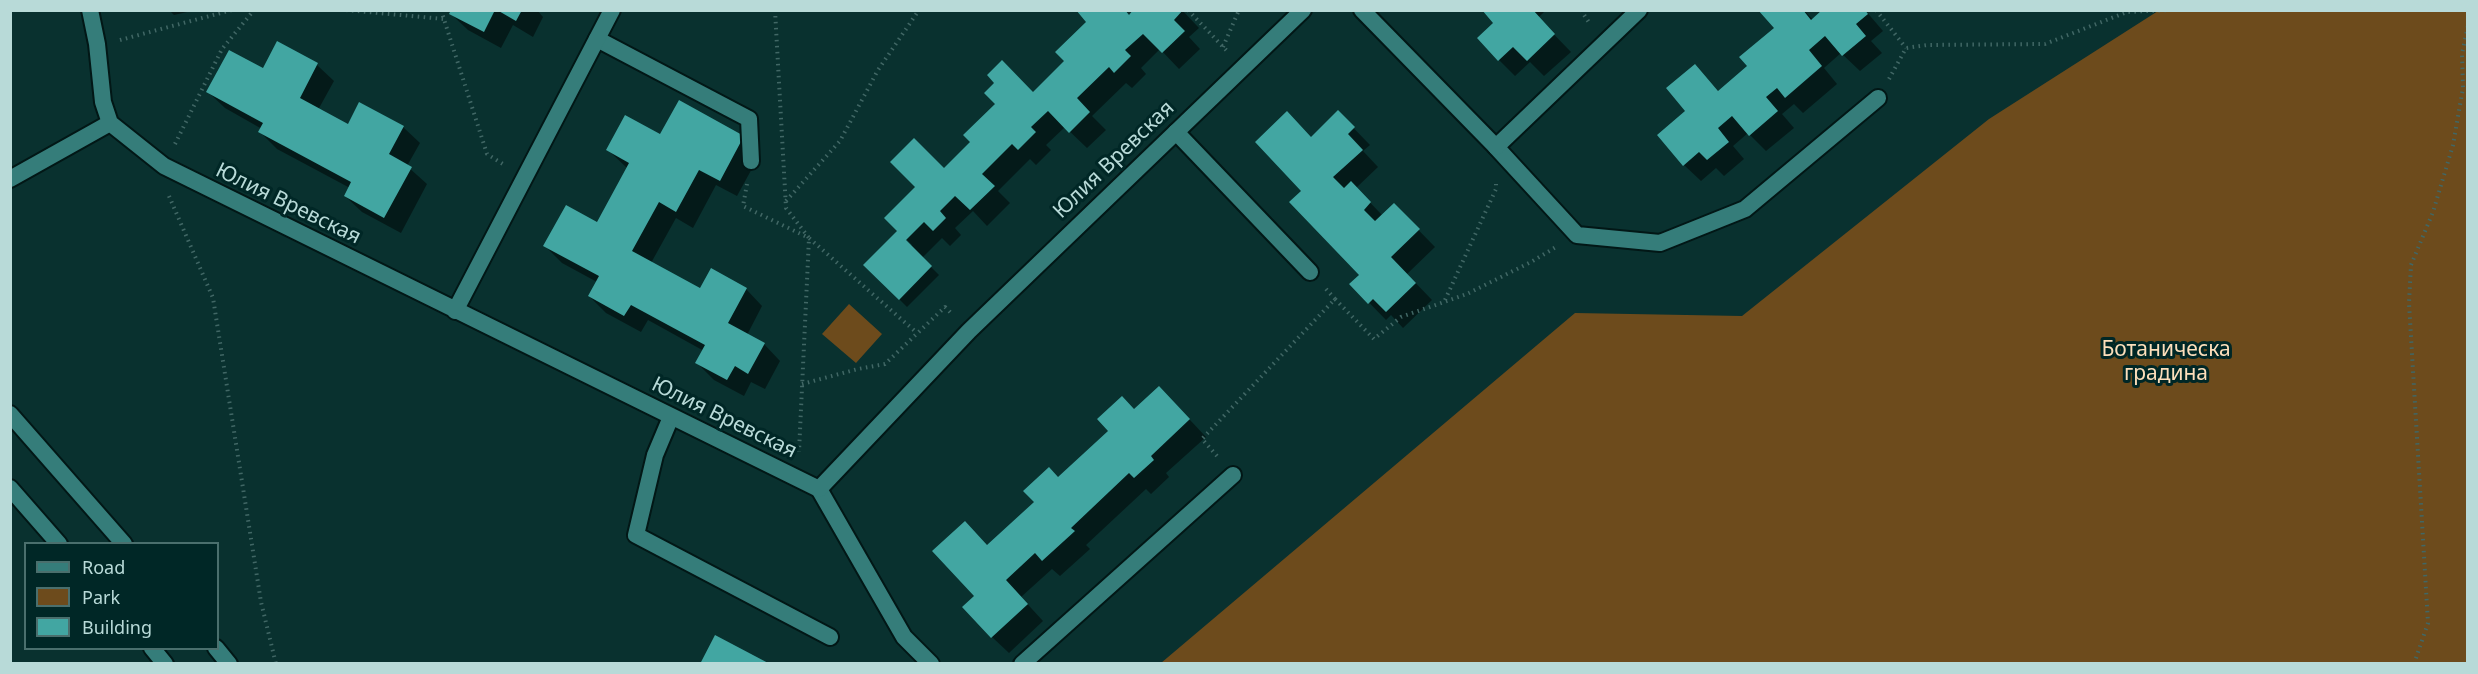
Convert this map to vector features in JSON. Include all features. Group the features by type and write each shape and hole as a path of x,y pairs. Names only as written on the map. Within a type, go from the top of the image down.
{"street":[{"path":"10,179 110,123 103,102 97,44 90,10"},
{"path":"455,311 612,10"},
{"name":"Юлия Вревская","path":"110,123 164,166 819,489 969,331 1303,10"},
{"path":"1362,10 1496,147 1577,235 1660,243 1745,209 1878,98"},
{"path":"1496,147 1639,10"},
{"path":"597,39 749,119 751,161"},
{"path":"1176,132 1310,272"},
{"path":"10,414 123,542"},
{"path":"671,417 655,455 636,535 830,637"},
{"path":"1022,663 1233,475"},
{"path":"10,488 58,542"},
{"path":"819,489 904,638 931,663"},
{"path":"154,650 165,663"},
{"path":"218,650 229,663"}],"path":[{"path":"97,44 232,10"},
{"path":"254,10 222,49 164,166 163,181 213,298 261,602 276,663"},
{"path":"346,10 443,14 487,154 524,177"},
{"path":"775,10 786,208 809,238 917,333"},
{"path":"785,202 840,141 878,70 919,10"},
{"path":"1188,10 1243,67"},
{"path":"1223,47 1239,10"},
{"path":"1876,10 1906,48"},
{"path":"1906,48 1927,45 2044,44 2127,12 2169,10"},
{"path":"2414,663 2428,623 2409,303 2411,265 2433,213 2453,145 2463,88 2462,54 2468,25"},
{"path":"1878,98 1906,48"},
{"path":"1445,301 1496,189 1496,147"},
{"path":"751,161 743,206 809,238"},
{"path":"1233,475 1202,439 1335,299 1374,339 1401,317 1467,294 1577,235"},
{"path":"789,475 801,449 809,238"},
{"path":"802,384 885,364 945,307 969,331"}],"green space":[{"name":"Ботаническа градина","path":"2158,11 2467,11 2467,663 1161,663 1575,313 1742,316 1989,119"},
{"path":"849,304 882,334 856,363 822,334"}],"building":[{"path":"451,10 495,10 484,32 449,14"},
{"path":"497,10 522,10 516,21"},
{"path":"1076,10 1125,10 1129,15 1133,10 1183,10 1174,20 1185,31 1162,53 1143,34 1125,50 1131,56 1114,73 1109,67 1077,98 1090,112 1069,133 1048,111 1031,127 1036,132 1018,150 1012,144 982,174 995,186 970,210 955,196 940,211 946,218 933,231 924,222 906,240 932,266 899,300 863,265 897,231 884,218 915,187 890,162 914,138 944,168 970,142 963,135 995,104 984,93 994,83 987,75 1002,60 1033,92 1064,61 1055,52 1086,22"},
{"path":"1482,10 1533,10 1555,34 1527,61 1513,47 1498,61 1477,38 1493,23"},
{"path":"1758,10 1803,10 1811,20 1822,10 1865,10 1868,14 1856,24 1866,36 1842,56 1825,36 1809,50 1822,66 1785,98 1777,88 1766,97 1778,111 1749,136 1732,116 1718,128 1729,142 1707,160 1699,152 1683,166 1657,135 1685,111 1666,88 1695,64 1718,91 1747,66 1739,57 1774,28"},
{"path":"277,41 318,63 300,98 348,124 359,102 404,126 389,154 412,167 384,218 344,196 351,182 258,132 263,123 206,92 229,50 263,68"},
{"path":"679,100 744,136 720,181 699,170 676,212 659,202 632,251 700,288 711,268 747,288 728,323 765,343 748,374 735,366 727,380 695,363 705,345 631,305 624,316 588,296 599,276 543,246 566,205 597,222 629,163 606,150 625,115 660,134"},
{"path":"1338,110 1355,127 1348,134 1363,150 1333,177 1344,188 1351,181 1371,202 1364,210 1375,221 1394,203 1420,229 1391,257 1416,283 1386,312 1373,299 1368,304 1349,284 1359,275 1289,202 1301,191 1255,142 1287,111 1311,137"},
{"path":"1159,386 1190,419 1151,456 1154,460 1134,478 1129,473 1071,528 1075,531 1042,561 1035,553 1006,580 1028,604 991,638 962,607 974,596 932,551 965,521 987,545 1034,502 1023,491 1049,467 1058,477 1108,431 1097,419 1122,396 1134,409"},
{"path":"715,635 770,664 700,664"}]}
